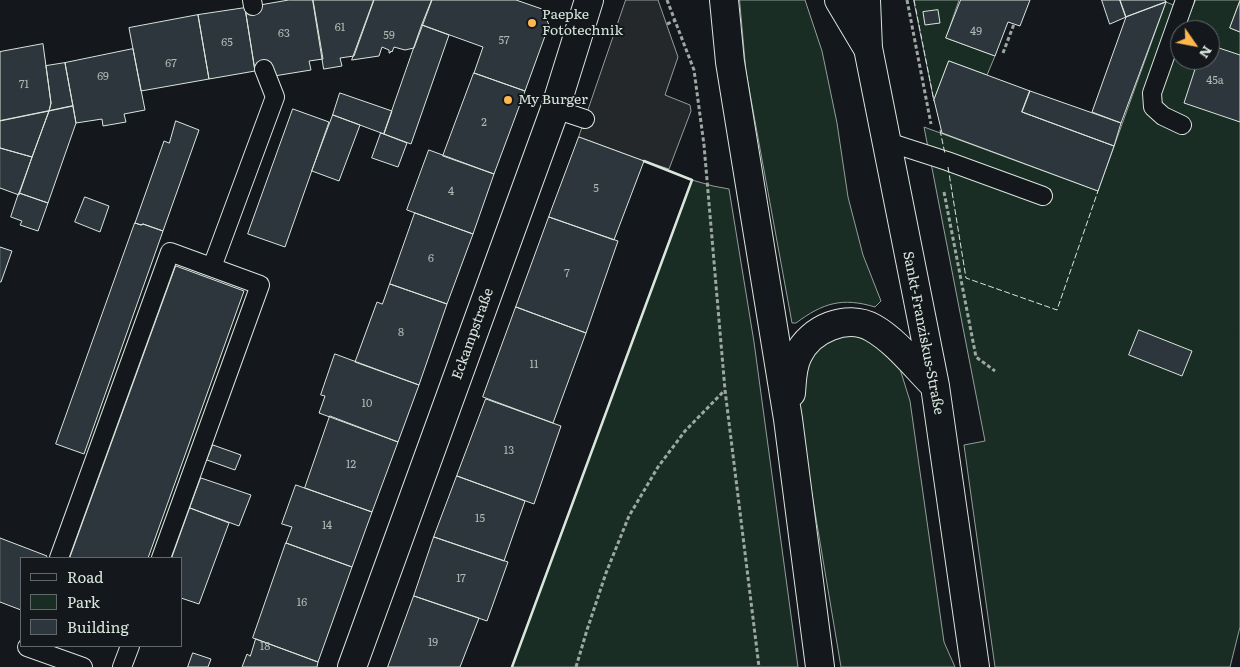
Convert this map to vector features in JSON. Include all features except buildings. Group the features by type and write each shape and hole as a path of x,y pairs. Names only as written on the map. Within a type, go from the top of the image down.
{"main road":[{"name":"Eckampstraße","path":"352,667 555,108 589,0"},
{"path":"724,0 730,62 788,419 820,667"},
{"path":"839,0 868,48"},
{"name":"Sankt-Franziskus-Straße","path":"866,0 868,48 935,386 975,667"},
{"path":"788,419 793,372 797,356 805,343 818,331 840,323 856,322 872,327 899,349 935,386"}],"lane":[{"path":"1182,125 1163,116 1153,107 1152,93 1185,0"},
{"path":"212,268 275,97 264,69"},
{"path":"555,108 585,119"},
{"path":"886,141 1043,196"},
{"path":"59,557 170,252 260,285 162,557"},
{"path":"27,647 82,667"},
{"path":"122,667 130,647"}],"path":[{"path":"667,0 694,70 704,145 725,390 759,667"},
{"path":"667,24 674,21"},
{"path":"1004,53 1014,24"},
{"path":"576,667 606,573 629,516 658,468 685,431 725,390"}],"green space":[{"path":"740,0 805,0 822,51 837,123 848,197 863,255 881,301 875,307 853,302 843,302 824,307 796,323 792,323 746,72"},
{"path":"914,0 959,0 946,38 995,56 987,75 949,61 934,100"},
{"path":"1196,0 1240,0 1230,28 1240,32 1240,627 1230,667 995,667 964,445 985,441 924,127 1098,191 1166,2 1190,12"},
{"path":"692,180 729,189 754,342 798,667 512,667"},
{"path":"828,336 870,336 900,369 910,401 944,642 955,667 841,667 796,399 813,348"}],"shaded area":[{"path":"626,0 658,0 678,57 665,95 690,105 691,111 669,169 579,137"}],"fence":[{"path":"914,0 934,101"},
{"path":"940,130 945,154"},
{"path":"948,167 966,278 1057,310 1098,191"}],"wall":[{"path":"512,667 692,180 644,161"}],"place":[{"name":"Paepke Fototechnik","path":"532,23"},
{"name":"My Burger","path":"508,100"}]}
